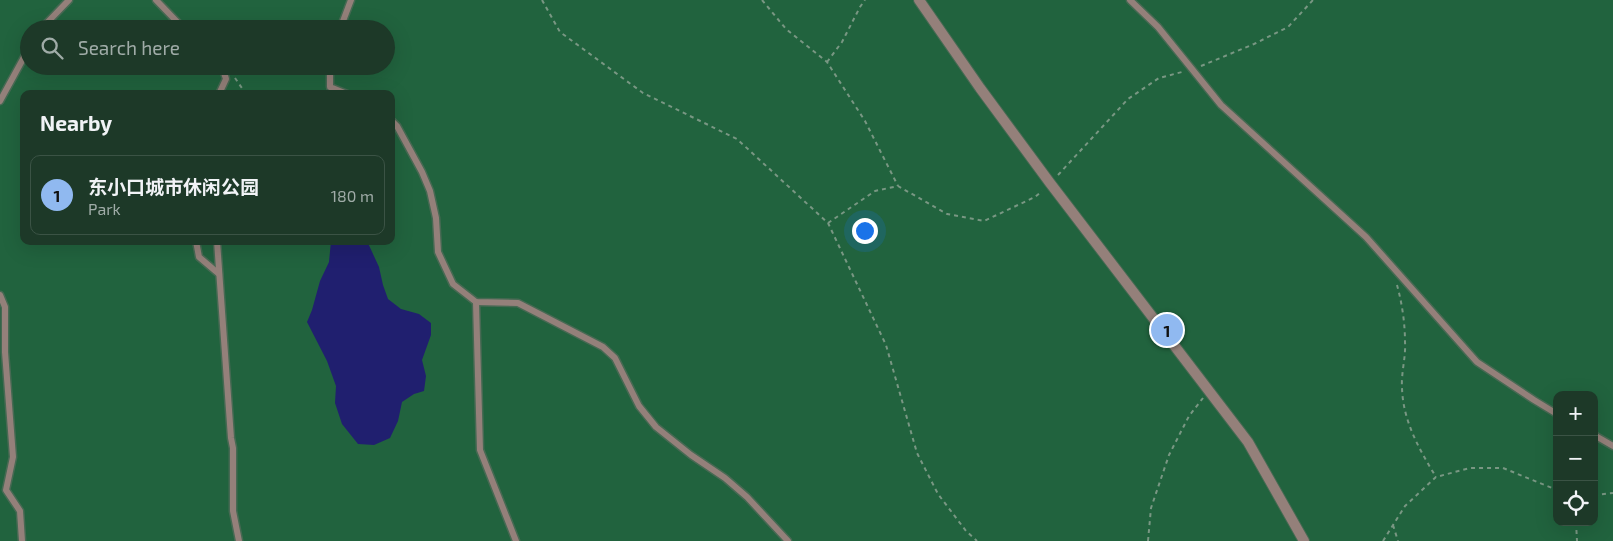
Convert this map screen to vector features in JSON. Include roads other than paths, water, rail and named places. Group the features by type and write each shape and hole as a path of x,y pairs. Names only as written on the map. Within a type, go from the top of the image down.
{"street":[{"path":"918,0 1050,183 1248,442 1304,541"}],"lane":[{"path":"50,20 69,0"},
{"path":"156,0 175,20"},
{"path":"343,20 351,0"},
{"path":"1130,0 1158,27 1221,105 1366,237 1477,362 1553,412"},
{"path":"0,101 20,64"},
{"path":"221,90 226,80 225,75"},
{"path":"327,90 330,87 330,75"},
{"path":"330,87 337,90"},
{"path":"395,124 422,172 430,192 436,218 438,252 453,284 476,302 518,303 603,346 615,358 639,406 656,427 691,455 725,478 747,497 788,541"},
{"path":"197,245 200,257 219,274"},
{"path":"217,245 233,448 233,511 239,541"},
{"path":"0,295 5,307 5,352 13,457 3,492 20,511 22,541"},
{"path":"476,302 480,450 516,541"},
{"path":"1596,436 1613,446"}],"place":[{"name":"东小口城市休闲公园","path":"1167,330"}]}
